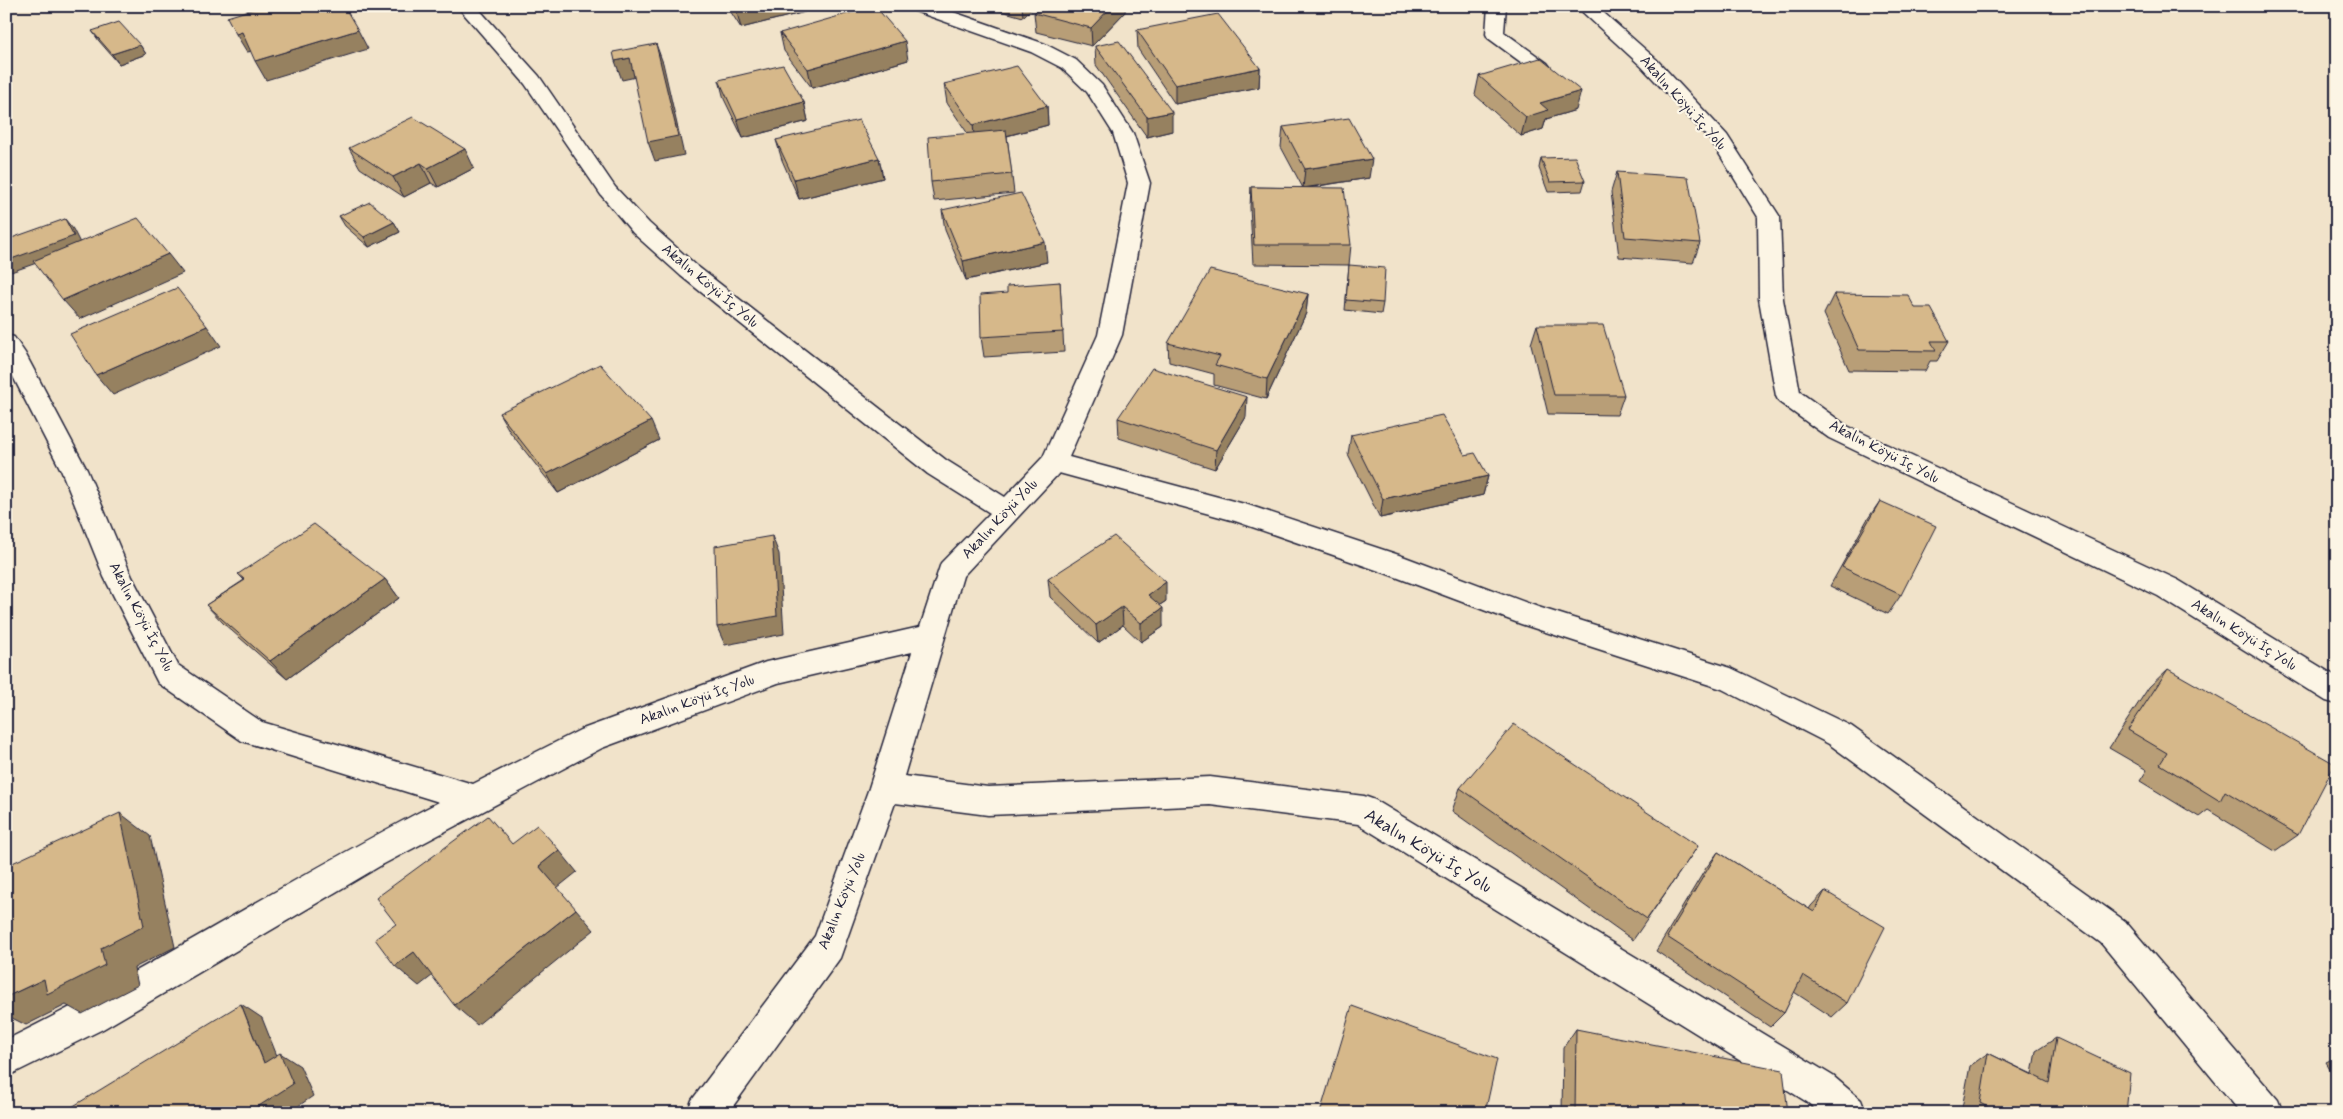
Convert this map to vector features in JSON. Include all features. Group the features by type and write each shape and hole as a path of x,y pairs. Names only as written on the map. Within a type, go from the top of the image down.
{"street":[{"name":"Akalın Köyü İç Yolu","path":"466,6 532,80 608,191 641,228 689,271 937,467 1008,511"},
{"name":"Akalın Köyü Yolu","path":"705,1113 828,946 886,788 951,571 1054,462 1110,335 1140,182 1123,133 1095,89 1069,64 1038,48 918,6"},
{"path":"1497,6 1495,34 1540,67"},
{"name":"Akalın Köyü İç Yolu","path":"1585,6 1649,63 1720,139 1769,217 1771,299 1788,396 1838,432 2168,588 2337,692"},
{"name":"Akalın Köyü İç Yolu","path":"6,344 13,353 74,470 118,577 168,674 253,732 474,799"},
{"path":"1054,462 1239,512 1395,565 1531,616 1731,680 1840,735 2113,932 2264,1113"},
{"name":"Akalın Köyü İç Yolu","path":"6,1059 91,1017 368,854 591,739 776,671 931,636"},
{"name":"Akalın Köyü İç Yolu","path":"886,788 988,801 1210,791 1364,810 1820,1089 1848,1113"}],"building":[{"path":"263,6 344,6 358,30 255,61 242,32 236,34 227,17"},
{"path":"734,6 747,6 736,9"},
{"path":"875,6 905,41 808,69 780,33"},
{"path":"1042,6 1112,6 1091,28 1034,13"},
{"path":"1218,14 1260,68 1175,85 1137,30"},
{"path":"119,22 140,45 112,54 92,31"},
{"path":"1119,41 1172,112 1147,117 1095,46"},
{"path":"656,44 678,136 648,142 630,58 615,61 613,52"},
{"path":"1540,58 1581,91 1540,103 1548,110 1526,117 1479,76"},
{"path":"783,65 804,102 737,119 719,80"},
{"path":"1017,66 1047,106 973,125 944,84"},
{"path":"413,117 465,149 428,168 421,163 393,177 349,148"},
{"path":"1349,118 1372,159 1305,169 1283,127"},
{"path":"859,120 879,158 794,179 776,140"},
{"path":"1006,130 1012,174 931,182 928,137"},
{"path":"1575,157 1585,181 1550,182 1541,158"},
{"path":"1617,172 1688,177 1700,243 1625,237"},
{"path":"1251,187 1344,188 1351,245 1254,245"},
{"path":"1021,193 1045,242 963,261 942,210"},
{"path":"370,202 394,222 364,237 339,216"},
{"path":"138,218 168,254 63,300 33,261"},
{"path":"65,219 74,236 6,261 6,240"},
{"path":"1349,265 1385,268 1383,303 1346,300"},
{"path":"1210,270 1308,294 1267,379 1215,365 1220,356 1168,343"},
{"path":"1060,282 1063,332 981,337 980,295 1007,293 1007,286"},
{"path":"177,288 207,326 96,375 70,334"},
{"path":"1834,294 1908,295 1915,308 1931,308 1949,341 1931,341 1936,351 1859,350"},
{"path":"1537,325 1603,325 1624,395 1554,395"},
{"path":"600,364 651,421 547,474 499,413"},
{"path":"1152,368 1247,397 1216,450 1118,418"},
{"path":"1442,415 1465,455 1475,453 1488,476 1383,499 1351,435"},
{"path":"1880,501 1936,526 1901,595 1842,567"},
{"path":"314,524 385,579 270,661 206,605 245,580 238,574"},
{"path":"772,536 777,616 717,627 715,546"},
{"path":"1114,536 1166,582 1148,595 1163,608 1141,623 1122,607 1096,625 1048,579"},
{"path":"2168,669 2335,764 2298,835 2225,791 2220,801 2160,764 2167,753 2128,730"},
{"path":"1514,724 1698,846 1647,919 1460,788"},
{"path":"120,813 144,926 101,948 105,965 47,994 44,979 6,997 6,866"},
{"path":"488,816 512,844 537,825 559,850 539,866 576,909 454,1005 414,952 395,966 375,939 396,924 376,898"},
{"path":"1718,852 1814,912 1825,891 1885,927 1847,1003 1803,975 1784,1013 1667,937"},
{"path":"241,1004 264,1063 280,1053 293,1084 248,1113 62,1113"},
{"path":"1352,1006 1497,1059 1485,1113 1320,1113"},
{"path":"1576,1029 1783,1070 1788,1113 1743,1113 1733,1111 1733,1113 1575,1113"},
{"path":"2056,1038 2130,1073 2126,1113 1999,1113 1980,1103 1988,1053 2049,1083"}]}
